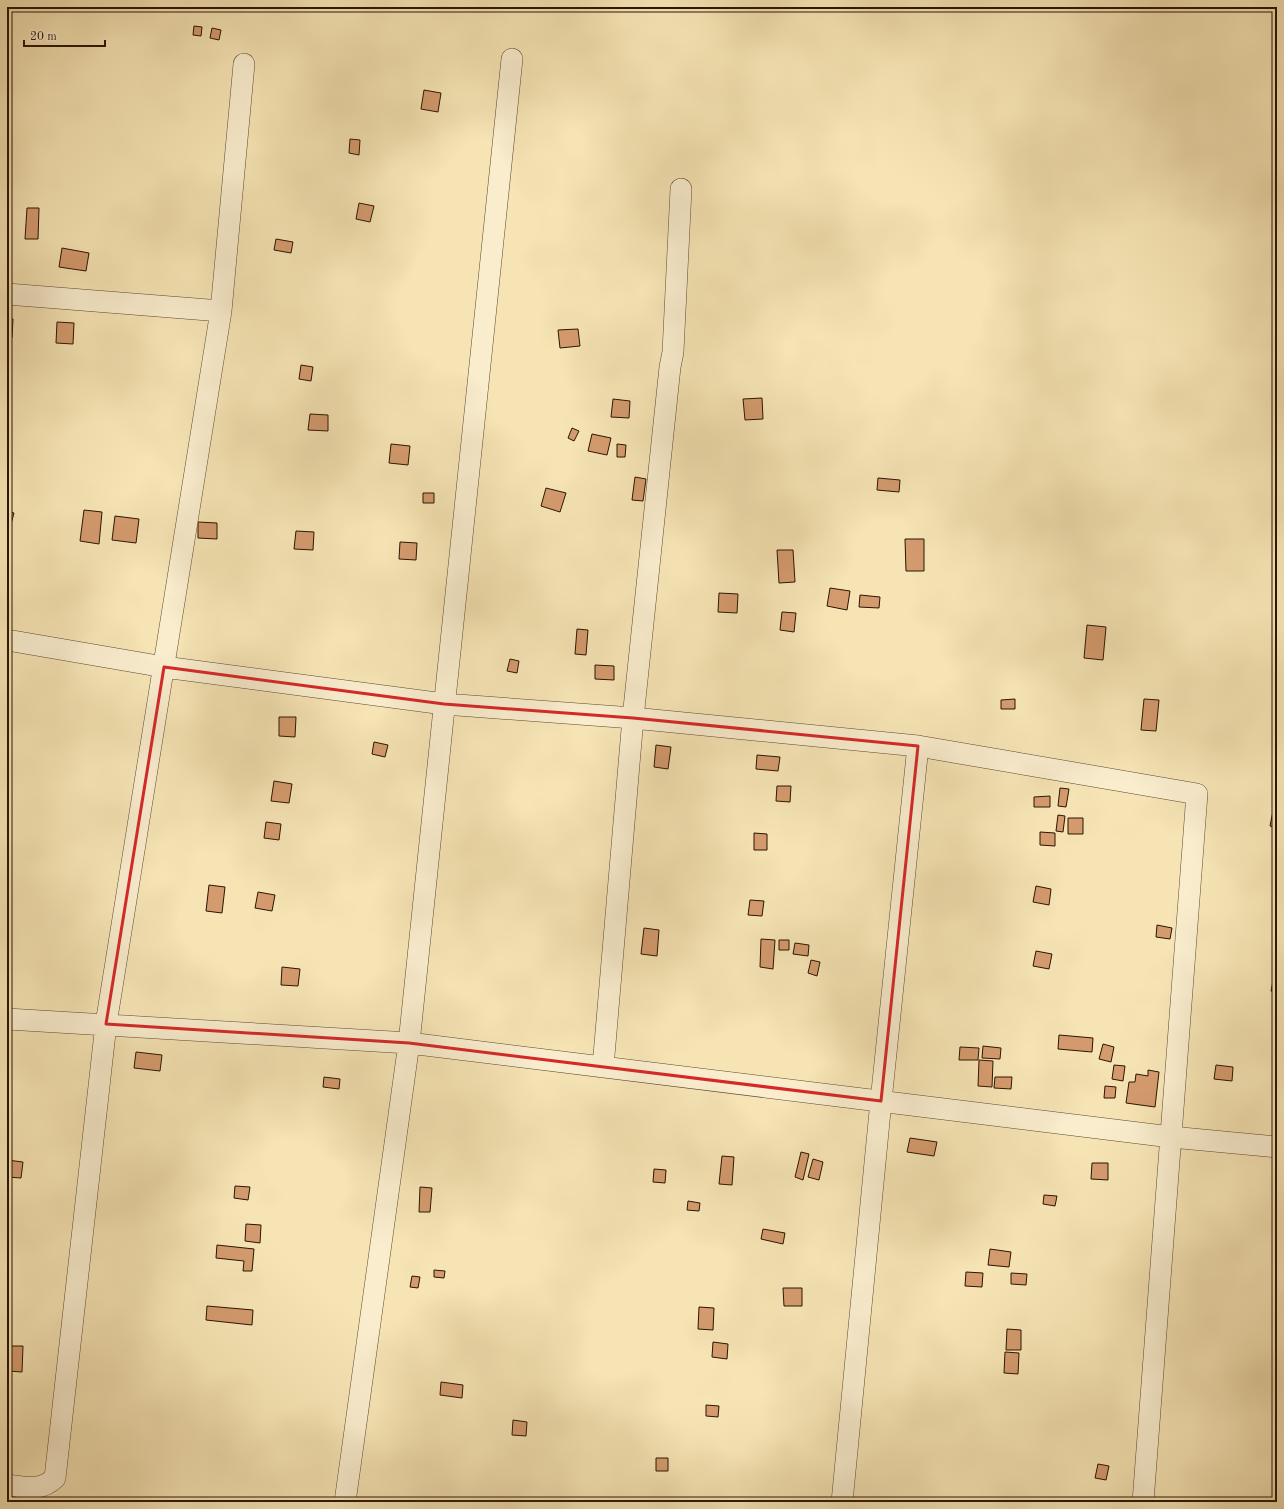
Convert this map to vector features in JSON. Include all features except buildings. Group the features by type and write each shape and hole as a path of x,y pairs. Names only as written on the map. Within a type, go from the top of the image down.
{"street":[{"path":"345,1502 409,1044 512,59"},
{"path":"7,1484 34,1488 47,1486 55,1478 106,1024 222,311 244,64"},
{"path":"603,1067 633,718 670,367 673,352 680,189"},
{"path":"7,294 222,311"},
{"path":"7,640 164,667 444,704 633,718 918,746 1197,794 1143,1502"},
{"path":"842,1502 881,1101 918,746"},
{"path":"7,1019 409,1044 1171,1137 1277,1147"}],"highlighted area":[{"path":"164,667 444,704 633,718 918,746 881,1101 409,1043 106,1024"}]}
